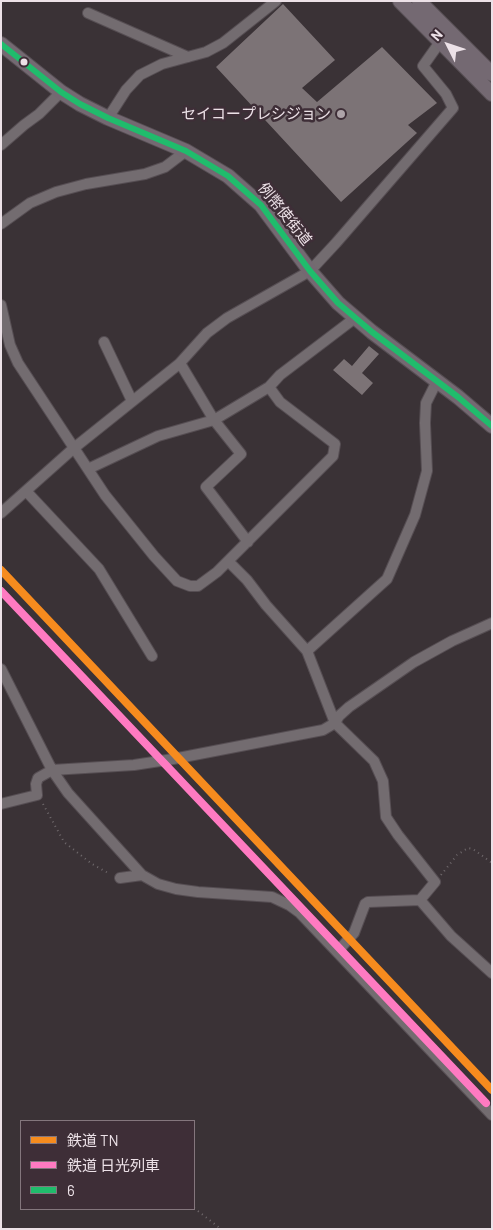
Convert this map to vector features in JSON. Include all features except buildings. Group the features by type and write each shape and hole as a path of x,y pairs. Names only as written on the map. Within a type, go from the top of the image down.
{"main road":[{"path":"400,1 492,94"},
{"path":"419,1 492,74"},
{"name":"例幣使街道","path":"1,44 61,92 80,104 186,151 222,172 245,190 270,216 310,271 338,303 492,426"}],"street":[{"path":"108,118 126,90 140,75 162,64 206,52 223,43 276,1"},
{"path":"88,13 188,56"},
{"path":"1,513 74,448 180,363 208,333 227,318 310,271 453,108 446,94 423,66 440,42"},
{"path":"1,145 39,114 61,92"},
{"path":"1,224 8,217 30,203 56,192 86,184 145,174 166,167 186,151"},
{"path":"1,306 10,345 18,363 88,469 120,515 154,556 178,582 190,586 198,586 228,561 334,456 335,444 280,402 268,387"},
{"path":"88,469 158,436 214,420 268,387 280,375 355,318"},
{"path":"104,342 132,401"},
{"path":"180,363 214,420 241,454 206,486 248,542"},
{"path":"307,651 387,579 415,515 427,471 426,403 437,381"},
{"path":"26,491 99,569 152,656"},
{"path":"228,561 247,580 307,651 335,723 374,761 382,775 386,816 398,835 435,882 420,900 368,902 365,904 354,934 337,952"},
{"path":"1,804 37,795 36,784 38,778 52,770 173,759 323,730 335,723 339,716 349,707 414,662 452,641 492,623"},
{"path":"1,668 52,770 75,800 142,875 158,884 176,888 272,897 281,900 300,913 492,1115"},
{"path":"120,878 142,875"},
{"path":"420,900 452,936 492,973"}],"path":[{"path":"37,795 64,842 92,864 120,878"},
{"path":"435,882 464,849 473,849 492,863"},
{"path":"195,1209 221,1229"}],"rail line":[{"name":"TN","path":"1,570 492,1090"},
{"name":"日光列車","path":"1,591 486,1103"}],"transit line":[{"name":"6","path":"1,44 61,92 80,104 186,151 228,176 261,205 310,271 338,303 492,426"}],"place":[{"name":"セイコープレシジョン","path":"341,114"}]}
